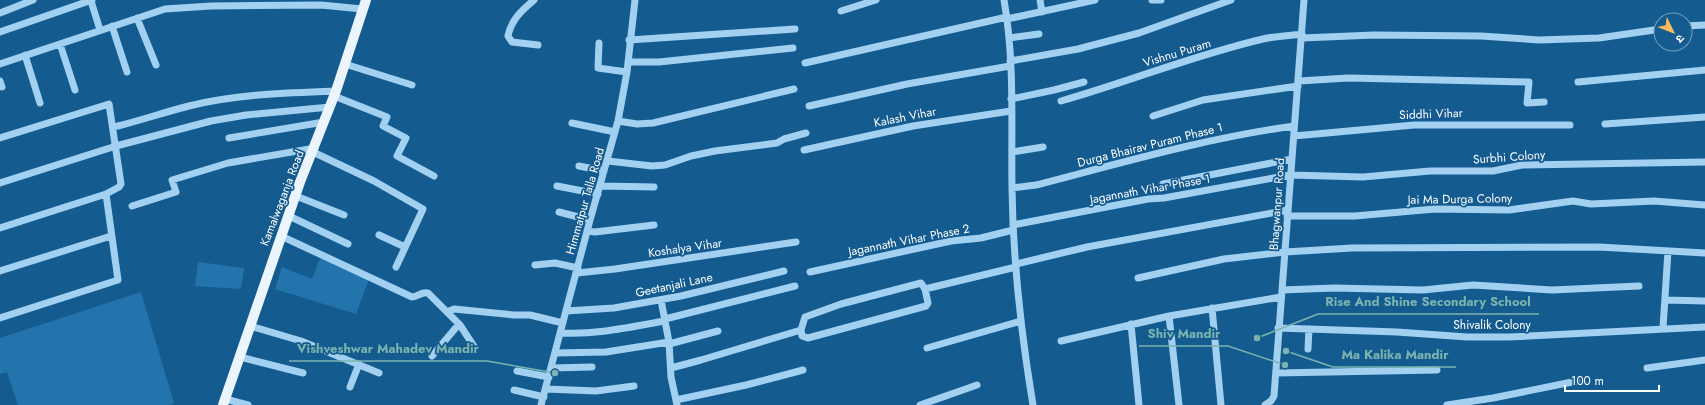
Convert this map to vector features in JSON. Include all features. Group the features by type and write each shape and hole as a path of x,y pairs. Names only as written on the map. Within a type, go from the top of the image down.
{"main road":[{"name":"Kamalwaganja Road","path":"224,402 281,236 335,93 364,5"}],"street":[{"path":"0,13 33,0"},
{"path":"0,32 92,0 100,30"},
{"path":"534,0 516,17 510,28 508,36 512,42 538,45"},
{"name":"Himmatpur Talla Road","path":"541,405 590,220 616,132 627,72 629,40 635,0"},
{"path":"841,11 876,0"},
{"path":"1004,0 1009,38 1013,228 1021,321 1033,405"},
{"path":"1040,0 1042,12"},
{"path":"806,63 1095,0"},
{"path":"1152,0 1162,0"},
{"path":"810,106 907,84 1078,49 1139,33 1231,0"},
{"name":"Bhagwanpur Road","path":"1265,405 1271,401 1274,396 1290,175 1299,84 1304,0"},
{"path":"0,64 165,9 223,3 364,5"},
{"path":"137,18 156,65"},
{"path":"1693,25 1705,24"},
{"path":"112,26 126,72"},
{"path":"629,40 795,30"},
{"name":"Vishnu Puram","path":"1061,101 1157,70 1262,39 1302,36 1374,35 1481,36 1540,40 1599,38 1653,30"},
{"path":"1009,38 1039,34"},
{"path":"599,43 598,68 627,72"},
{"path":"60,44 75,90"},
{"path":"628,62 659,62 748,54 793,48"},
{"path":"25,55 40,103"},
{"path":"345,64 412,85"},
{"path":"1578,82 1705,70"},
{"path":"1153,116 1203,100 1299,84 1348,78 1529,82 1527,103 1544,102"},
{"path":"1011,99 1084,82"},
{"path":"618,120 637,124 653,123 794,89"},
{"path":"118,126 189,106 222,100 285,93 335,93 387,117 383,126 406,138 397,156 434,176"},
{"path":"0,138 109,103 121,184 119,187 106,194 0,228"},
{"path":"0,183 116,146 211,121 246,115 330,107"},
{"name":"Kalash Vihar","path":"804,150 913,126 1011,111"},
{"path":"1605,124 1705,117"},
{"path":"229,138 324,122"},
{"path":"572,123 616,132"},
{"name":"Siddhi Vihar","path":"1294,136 1414,125 1570,124"},
{"name":"Durga Bhairav Puram Phase 1","path":"1012,188 1036,185 1193,144 1250,132 1294,126"},
{"path":"608,161 652,166 664,165 690,156 715,151 777,143 784,139 806,133"},
{"path":"1012,152 1043,147"},
{"path":"132,206 176,192 172,180 228,163 314,150 423,208 396,267"},
{"path":"1163,184 1292,158"},
{"name":"Surbhi Colony","path":"1290,175 1363,177 1430,171 1493,171 1522,165 1705,162"},
{"path":"579,166 604,171"},
{"name":"Jagannath Vihar Phase 1","path":"1013,228 1148,199 1164,198 1290,175"},
{"path":"557,186 598,194"},
{"path":"600,186 654,188"},
{"path":"0,318 118,280 106,194"},
{"path":"296,196 344,215"},
{"name":"Jai Ma Durga Colony","path":"801,330 803,321 808,315 841,304 921,283 924,284 925,288 1087,247 1288,213 1355,216 1434,209 1509,210 1573,201 1591,204 1654,201 1705,205"},
{"path":"559,212 590,220"},
{"path":"289,216 348,244"},
{"path":"587,231 595,232 654,225"},
{"name":"Jagannath Vihar Phase 2","path":"810,272 937,244 981,238 1013,228"},
{"path":"379,235 405,247"},
{"path":"0,271 111,236"},
{"path":"281,236 412,297 415,297 423,292 428,292 450,310 475,348"},
{"name":"Koshalya Vihar","path":"536,265 555,263 577,271 615,269 796,242"},
{"path":"1138,278 1224,260 1285,252 1352,248 1599,247 1705,253"},
{"path":"1663,328 1668,250"},
{"name":"Geetanjali Lane","path":"566,311 614,308 661,300 784,271"},
{"path":"1061,341 1131,324 1281,293 1334,288 1423,290 1473,284 1552,290 1639,286"},
{"path":"561,333 583,334 604,332 665,320 795,286"},
{"path":"671,368 801,330 802,336 808,338 926,306 928,303 925,288"},
{"path":"661,300 669,343 671,377 676,403 803,370"},
{"path":"1665,300 1705,301"},
{"path":"1212,308 1221,405"},
{"path":"450,310 514,316 530,314 563,323"},
{"path":"1169,316 1179,405"},
{"path":"927,348 1021,321"},
{"path":"432,356 459,324"},
{"path":"1131,324 1140,405"},
{"path":"250,326 301,341 379,373"},
{"name":"Shivalik Colony","path":"1278,328 1508,338 1663,328 1705,327"},
{"path":"1308,348 1310,329"},
{"path":"555,353 606,352 669,343 718,331"},
{"path":"240,357 303,373"},
{"path":"1648,368 1705,360"},
{"path":"350,387 359,364"},
{"path":"551,368 592,367"},
{"path":"1276,373 1436,370"},
{"path":"517,371 549,377"},
{"path":"1447,405 1493,398 1577,381"},
{"path":"920,405 977,385"},
{"path":"546,390 596,391 634,386"},
{"path":"514,390 544,397"},
{"path":"224,402 248,405"}],"shaded area":[{"path":"321,256 369,279 356,314 275,289 282,267 312,279"},
{"path":"198,262 244,268 241,289 195,286"},
{"path":"141,292 174,403 169,405 18,405 7,372 0,374 0,338"}],"place":[{"name":"Rise And Shine Secondary School","path":"1257,338"},
{"name":"Ma Kalika Mandir","path":"1286,351"},
{"name":"Shiv Mandir","path":"1285,365"},
{"name":"Vishveshwar Mahadev Mandir","path":"555,373"}]}
